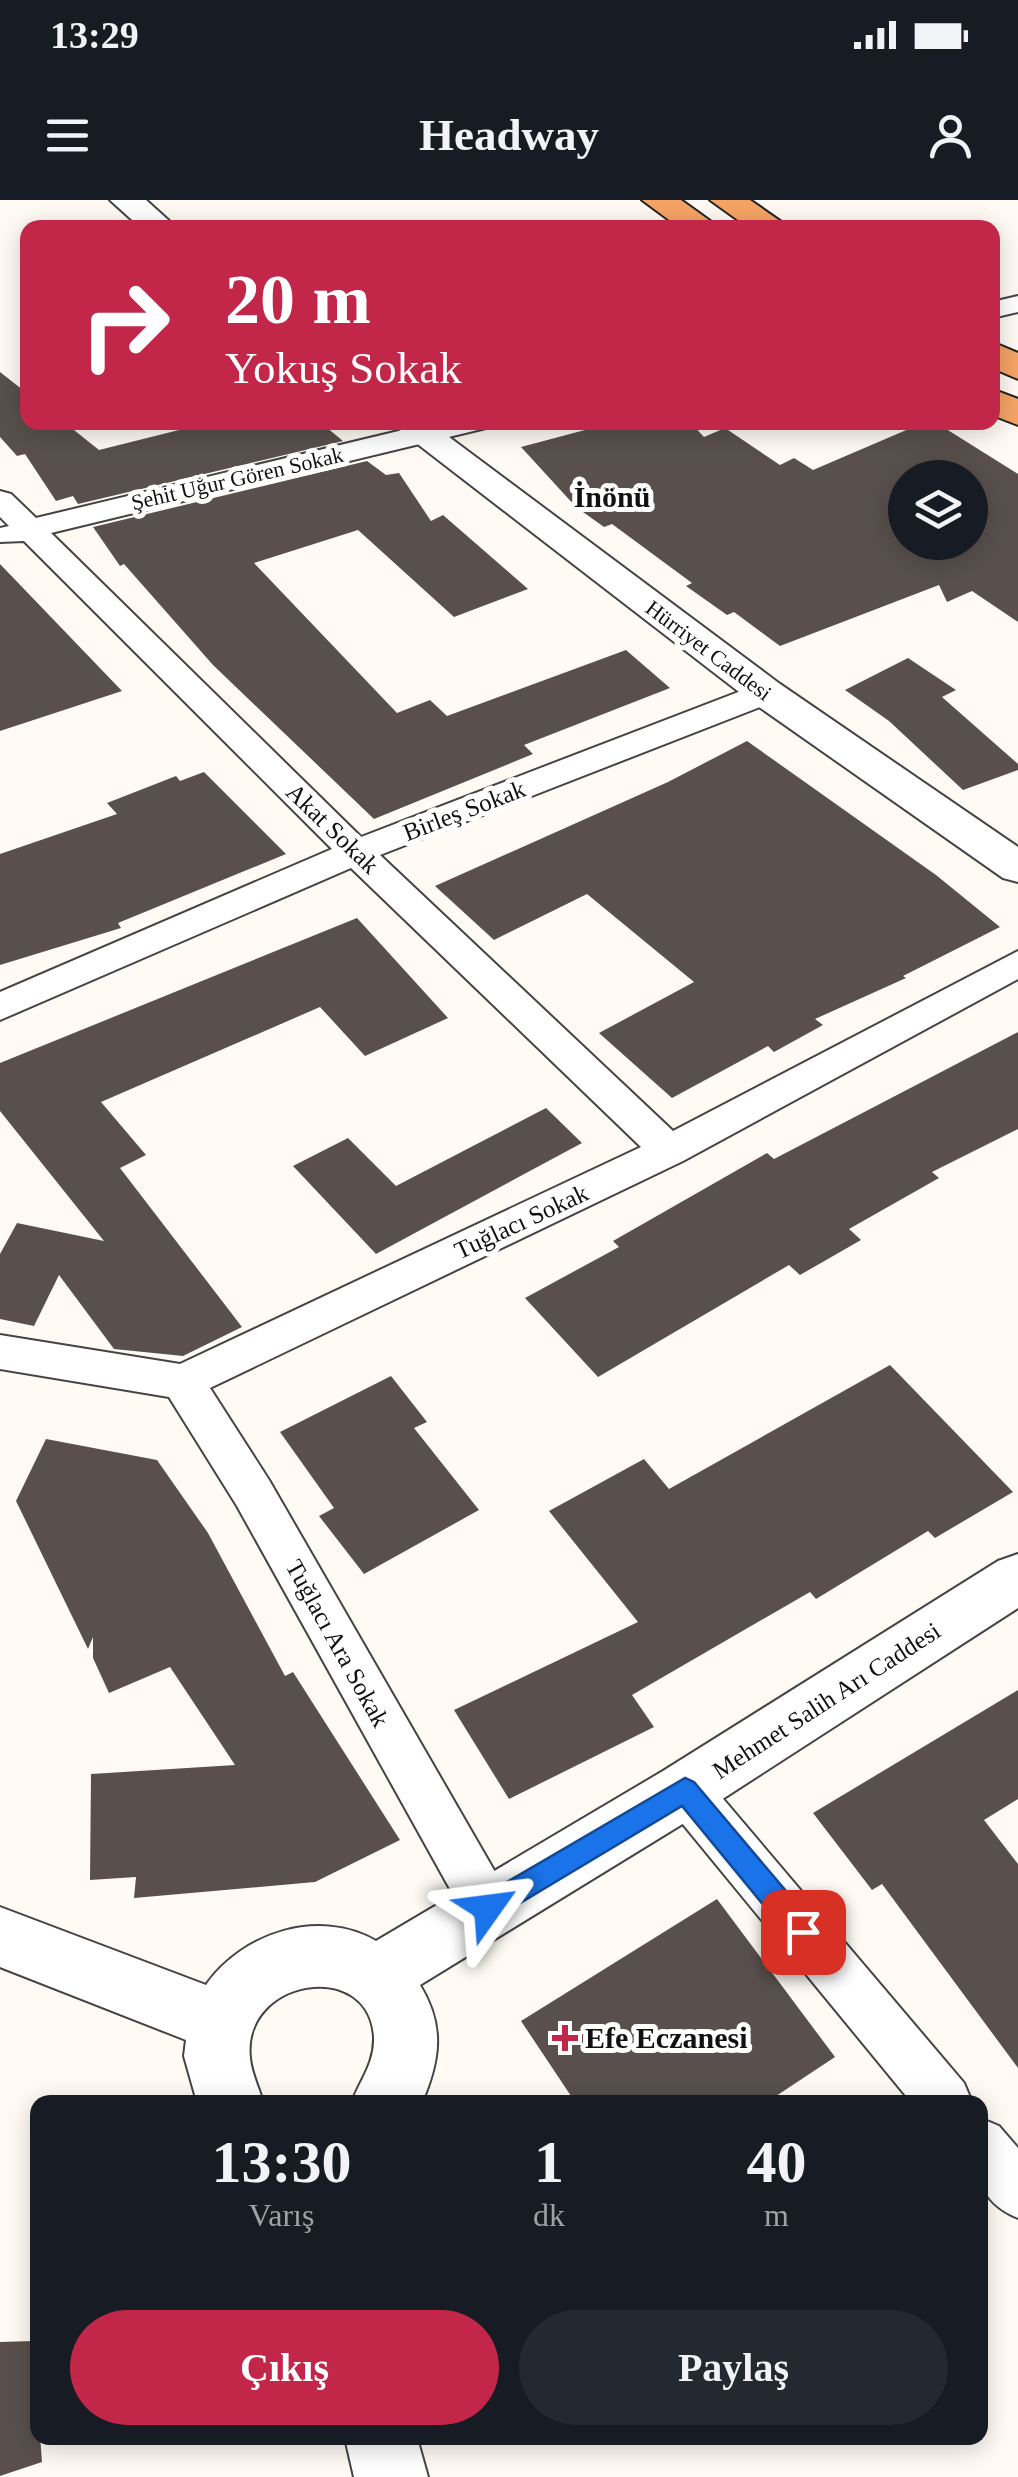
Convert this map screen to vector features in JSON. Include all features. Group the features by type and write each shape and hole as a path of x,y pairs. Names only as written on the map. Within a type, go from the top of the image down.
{"highway":[{"path":"658,200 691,220"},
{"path":"726,200 760,220"}],"street":[{"path":"126,200 151,220"},
{"name":"Şehit Uğur Gören Sokak","path":"14,534 410,430"},
{"name":"Hürriyet Caddesi","path":"415,430 766,693 1018,868"},
{"name":"Akat Sokak","path":"0,500 14,534 356,852 669,1151"},
{"name":"Birleş Sokak","path":"0,1007 356,852 766,693"},
{"name":"Tuğlacı Sokak","path":"183,1382 669,1151 1018,963"},
{"path":"0,1352 183,1382"},
{"name":"Tuğlacı Ara Sokak","path":"183,1382 254,1493 488,1908"},
{"name":"Mehmet Salih Arı Caddesi","path":"377,1976 685,1790 1018,1578"},
{"path":"685,1790 939,2095"},
{"path":"0,1937 220,2022"},
{"path":"226,2095 218,2080 214,2051 220,2022 234,1994 258,1972 288,1958 319,1954 350,1960 377,1976 396,2000 406,2030 406,2061 391,2095"},
{"path":"988,2154 1018,2190"},
{"path":"383,2445 390,2477"}],"building":[{"path":"0,372 20,388 20,430 74,430 99,450 179,430 330,430 343,441 78,504 73,496 56,501 25,454 17,456 0,437"},
{"path":"585,430 697,430 704,437 728,430 780,465 794,458 813,470 906,430 948,430 1018,474 1018,622 972,591 947,602 939,585 780,646 734,612 727,615 686,586 692,583 612,524 604,527 576,507 521,447"},
{"path":"367,461 386,475 399,473 431,521 443,515 528,589 454,617 358,530 254,563 397,713 430,700 447,716 626,650 670,688 524,745 533,754 374,819 213,665 124,564 120,566 93,527"},
{"path":"0,564 122,691 0,731"},
{"path":"908,658 956,690 942,697 1018,764 1018,770 963,790 889,721 845,690"},
{"path":"747,741 936,875 1000,927 903,976 906,978 815,1019 823,1025 774,1052 768,1046 672,1098 599,1033 694,982 587,894 494,940 435,886 668,782"},
{"path":"204,772 286,854 118,923 121,928 0,965 0,854 117,814 107,803 176,776 180,781"},
{"path":"357,918 448,1018 365,1056 320,1007 101,1102 146,1155 120,1168 242,1327 183,1356 114,1349 59,1275 34,1326 0,1319 0,1254 17,1223 104,1241 0,1111 0,1063"},
{"path":"1018,1032 1018,1129 932,1172 939,1178 849,1229 861,1240 800,1275 789,1265 598,1377 525,1298 619,1247 613,1241 767,1153 774,1159"},
{"path":"546,1108 582,1143 376,1254 293,1166 348,1138 396,1186"},
{"path":"890,1365 1013,1492 935,1538 928,1531 816,1599 810,1592 632,1695 654,1727 509,1799 454,1710 638,1622 549,1511 644,1459 669,1489"},
{"path":"391,1376 427,1422 414,1428 479,1510 364,1574 319,1516 334,1508 280,1432"},
{"path":"46,1439 157,1460 208,1533 285,1676 293,1672 400,1840 315,1882 134,1898 136,1877 90,1880 91,1774 235,1765 170,1667 109,1693 93,1658 93,1637 88,1649 16,1501"},
{"path":"1018,1690 1018,1799 984,1820 1018,1864 1018,2068 882,1884 872,1890 813,1813"},
{"path":"717,1899 835,2057 778,2095 570,2095 521,2021"},
{"path":"30,2341 30,2445 41,2445 42,2462 0,2476 0,2342"}],"place":[{"name":"Efe Eczanesi","path":"565,2038"}],"district":[{"name":"İnönü","path":"612,497"}],"route":[{"path":"488,1908 685,1790 803,1932"}]}
